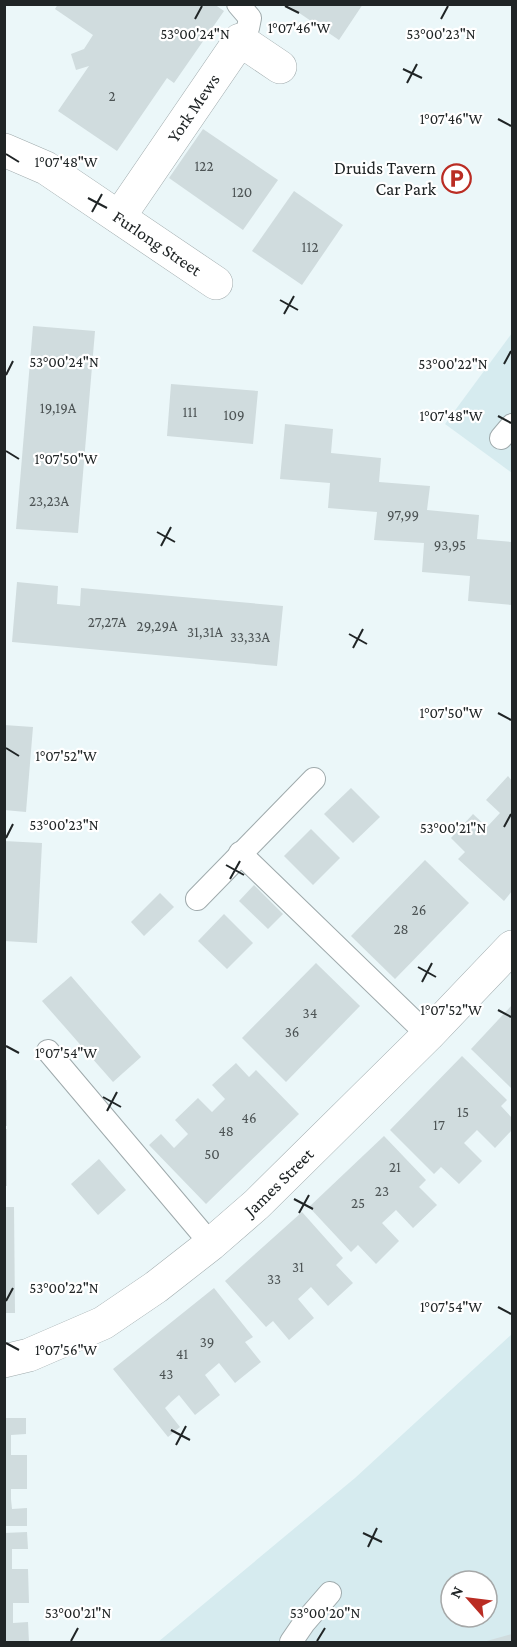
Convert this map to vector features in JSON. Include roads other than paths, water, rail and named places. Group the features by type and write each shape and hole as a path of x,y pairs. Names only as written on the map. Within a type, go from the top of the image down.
{"street":[{"path":"240,40 280,67"},
{"name":"York Mews","path":"119,217 240,40"},
{"name":"Furlong Street","path":"4,150 46,168 216,284"},
{"name":"James Street","path":"4,1361 29,1355 103,1323 156,1287 211,1244 257,1204 428,1035 513,947"}],"lane":[{"path":"238,4 250,18 248,28 240,40"},
{"path":"197,899 314,778"},
{"path":"240,853 428,1035"},
{"path":"48,1051 211,1244"},
{"path":"291,1642 330,1593"}],"place":[{"name":"Druids Tavern Car Park","path":"457,178"}]}
